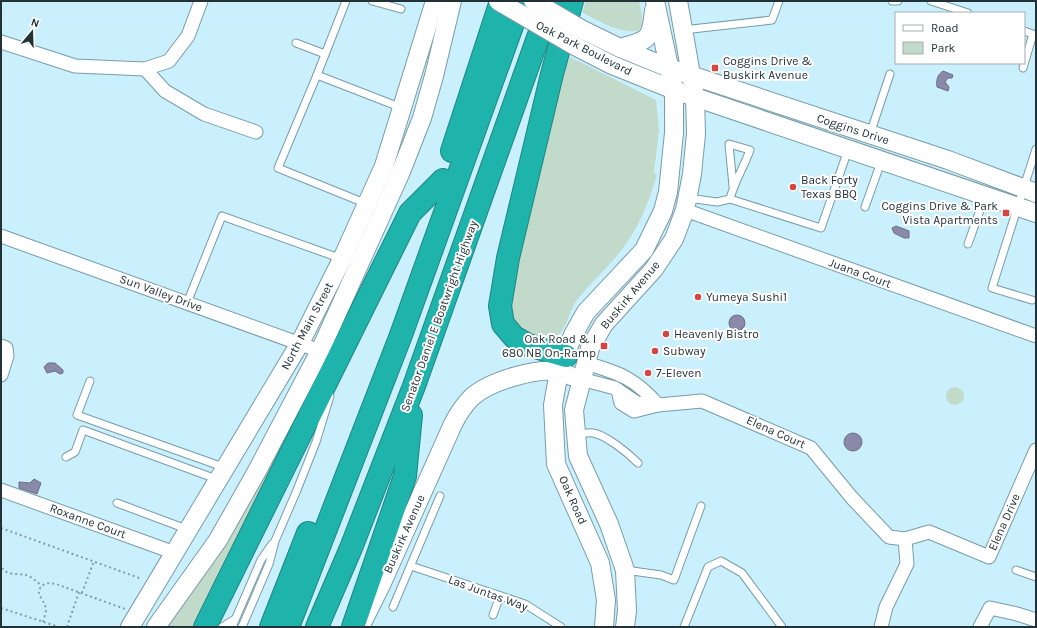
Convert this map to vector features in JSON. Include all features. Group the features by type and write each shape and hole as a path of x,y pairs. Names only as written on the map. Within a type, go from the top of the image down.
{"highway":[{"path":"271,627 379,356 443,180 501,1"},
{"path":"288,627 401,335 521,1"},
{"name":"Senator Daniel E Boatwright Highway","path":"317,627 351,548 414,386 551,1"},
{"path":"563,364 514,337 503,324 500,306 508,258 552,74 572,1"},
{"path":"205,627 410,212 443,180"},
{"path":"353,627 404,476 414,386"}],"main road":[{"name":"North Main Street","path":"133,622 300,343 342,259 384,166 435,1"},
{"name":"North Main Street","path":"156,627 218,540 257,471 320,351 400,174 422,118 452,1"},
{"name":"Oak Park Boulevard","path":"498,1 575,46 612,65 674,90"},
{"name":"Oak Park Boulevard","path":"533,1 581,29 620,48 669,68"},
{"name":"Buskirk Avenue","path":"360,627 381,585 460,410 473,396 492,385 509,378 563,364 573,335 586,312 644,250 663,211 668,192 674,133 674,90 655,1"},
{"path":"620,48 643,42 648,38 653,24 655,1"},
{"name":"Buskirk Avenue","path":"583,371 590,348 604,324 654,269 674,239 686,204 692,174 696,134 695,97 678,1"},
{"name":"Coggins Drive","path":"669,68 948,160 1029,191"},
{"name":"Coggins Drive","path":"674,90 1036,214"},
{"path":"563,364 583,371"},
{"name":"Oak Road","path":"563,364 553,405 556,464 600,563 606,600 604,627"},
{"name":"Oak Road","path":"583,371 574,410 578,456 590,486 609,524 625,570 627,610 625,627"}],"street":[{"path":"1,42 75,66 145,69 169,61 188,36 201,1"},
{"path":"145,69 165,90 204,114 256,132"},
{"name":"Juana Court","path":"686,204 1036,336"},
{"name":"Sun Valley Drive","path":"1,236 320,351"},
{"path":"1,346 6,348 7,356 1,375"},
{"path":"583,371 624,375 644,389 658,405"},
{"name":"Elena Court","path":"583,371 638,403 658,405 702,401 811,448 852,498 889,537 905,539"},
{"name":"Elena Drive","path":"905,539 929,532 989,557 1036,450"},
{"name":"Roxanne Court","path":"1,490 175,553"},
{"path":"881,627 886,607 907,564 905,539"},
{"path":"980,627 990,608 1036,620"}],"lane":[{"path":"346,1 278,168 368,204"},
{"path":"372,1 401,9"},
{"path":"682,30 772,20 779,1"},
{"path":"892,1 898,1"},
{"path":"931,1 965,12"},
{"path":"1025,31 1033,34 1025,61"},
{"path":"296,43 325,54"},
{"path":"1023,68 1024,64"},
{"path":"870,134 890,74"},
{"path":"317,75 402,108"},
{"path":"730,199 733,186 744,167 750,150 729,144 733,186"},
{"path":"1032,300 992,288 1017,207 1029,191 1036,149"},
{"path":"686,204 717,202 730,199 821,228 848,150"},
{"path":"865,208 881,162"},
{"path":"968,244 985,196"},
{"path":"187,303 222,216 342,259"},
{"path":"242,627 269,564 275,541 311,455 333,388 344,344"},
{"path":"90,381 77,415 222,474"},
{"path":"66,457 75,452 83,430 222,474"},
{"path":"576,434 593,433 601,436 619,447 638,463"},
{"path":"393,607 440,496"},
{"path":"117,503 189,530"},
{"path":"625,570 661,575 674,580 701,506"},
{"path":"232,627 261,560 275,541"},
{"path":"684,627 708,567 721,561 742,573 782,627"},
{"name":"Las Juntas Way","path":"411,566 524,604 559,626"},
{"path":"1016,570 1036,577"},
{"path":"493,615 500,596"},
{"path":"222,627 236,619"},
{"path":"548,627 559,626"}],"path":[{"path":"1,528 144,579 155,587"},
{"path":"67,627 94,561"},
{"path":"2,568 4,572 31,577 42,586"},
{"path":"43,622 46,608 38,594 42,586 50,583 122,608 133,622"},
{"path":"1,608 59,627"}],"green space":[{"path":"586,1 639,1 642,23 639,30 626,31 602,23 582,12"},
{"path":"570,57 656,100 659,131 654,172 657,175 643,213 629,240 612,262 577,300 559,335 554,339 544,342 531,337 511,319 509,302 518,241 527,203 562,78"},
{"path":"363,286 205,627 157,627"},
{"path":"955,387 959,388 963,392 963,400 959,404 955,405 951,404 947,400 946,396 947,392 951,388"}],"water":[{"path":"943,71 953,75 952,78 948,78 945,82 949,87 948,91 937,87 937,78"},
{"path":"896,226 909,231 909,238 904,238 894,233 892,228"},
{"path":"737,315 744,320 745,323 740,330 737,331 730,326 729,323 734,316"},
{"path":"48,363 55,363 63,370 63,373 60,374 55,371 47,373 44,367"},
{"path":"853,433 859,436 862,442 859,448 853,451 847,448 844,442 847,436"},
{"path":"34,479 41,483 37,494 19,488 19,482 30,483"}],"place":[{"name":"Coggins Drive & Buskirk Avenue","path":"715,68"},
{"name":"Back Forty Texas BBQ","path":"793,187"},
{"name":"Coggins Drive & Park Vista Apartments","path":"1006,213"},
{"name":"Yumeya Sushi1","path":"698,297"},
{"name":"Heavenly Bistro","path":"666,334"},
{"name":"Oak Road & I 680 NB On-Ramp","path":"604,346"},
{"name":"Subway","path":"655,351"},
{"name":"7-Eleven","path":"648,373"}]}
